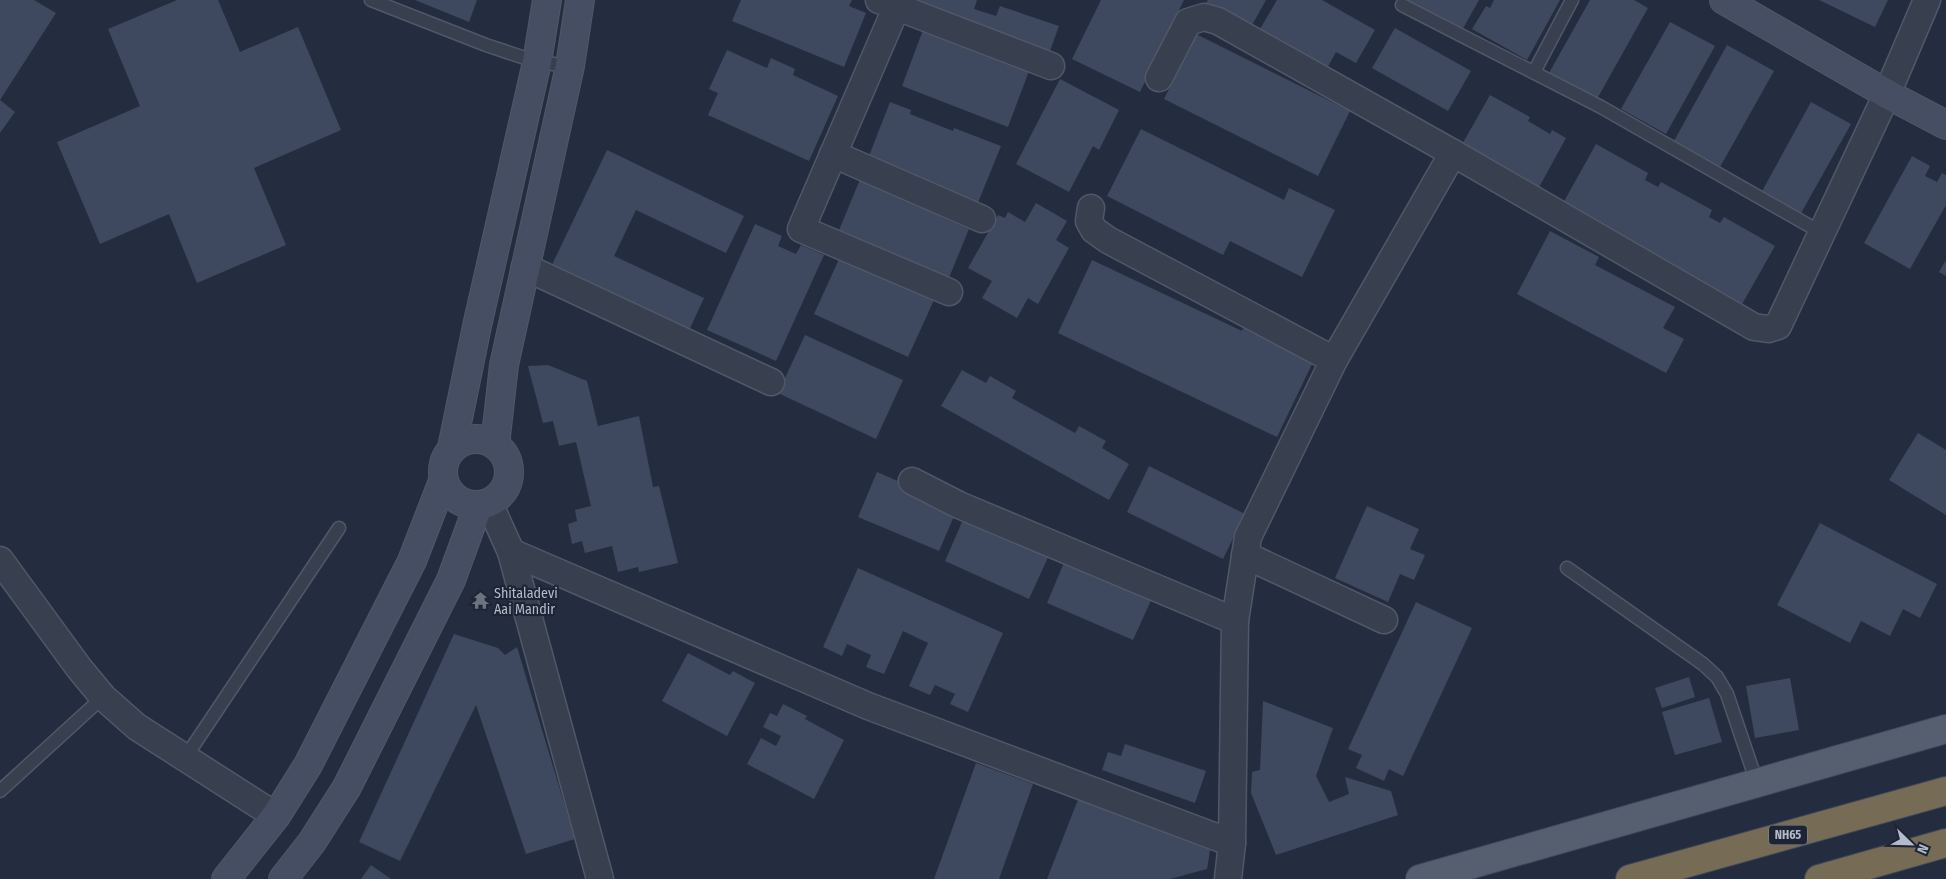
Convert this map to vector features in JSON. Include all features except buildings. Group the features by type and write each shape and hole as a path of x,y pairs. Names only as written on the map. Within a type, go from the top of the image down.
{"highway":[{"name":"NH65","path":"1630,879 1946,791"},
{"path":"1819,879 1946,843"}],"main road":[{"path":"452,448 462,442 473,439 484,440 495,445 504,453 508,464 509,476 502,492 484,504 466,505 456,500 448,491 443,481 442,469 445,458 452,448 477,326 537,62 547,0"},
{"path":"495,445 504,365 570,66 580,0"},
{"path":"1724,0 1887,94 1946,125"},
{"path":"226,879 276,816 308,765 412,561 443,481"},
{"path":"283,879 312,842 347,787 451,580 484,504"},
{"path":"1420,879 1946,729"}],"street":[{"path":"1159,78 1188,22 1204,17 1218,21 1453,153 1754,327 1768,329 1778,326 1887,94 1927,0"},
{"path":"949,292 801,229 833,154 888,3 1051,66"},
{"path":"1228,879 1232,843 1235,621 1248,537 1334,360 1453,153"},
{"path":"833,154 982,219"},
{"path":"1091,208 1089,221 1094,230 1108,240 1334,360"},
{"path":"525,267 771,382"},
{"path":"912,481 959,505 1235,621"},
{"path":"484,504 511,552 600,879"},
{"path":"511,552 868,706 1232,843"},
{"path":"1245,555 1384,620"},
{"path":"0,560 79,668 104,698 138,727 276,816"}],"lane":[{"path":"371,0 456,34 537,62 570,66"},
{"path":"1534,72 1572,0"},
{"path":"1402,5 1601,107 1822,233"},
{"path":"185,758 339,528"},
{"path":"1567,568 1703,664 1717,677 1727,694 1756,783"},
{"path":"0,791 104,698"}],"place":[{"name":"Shitaladevi Aai Mandir","path":"480,601"}]}
